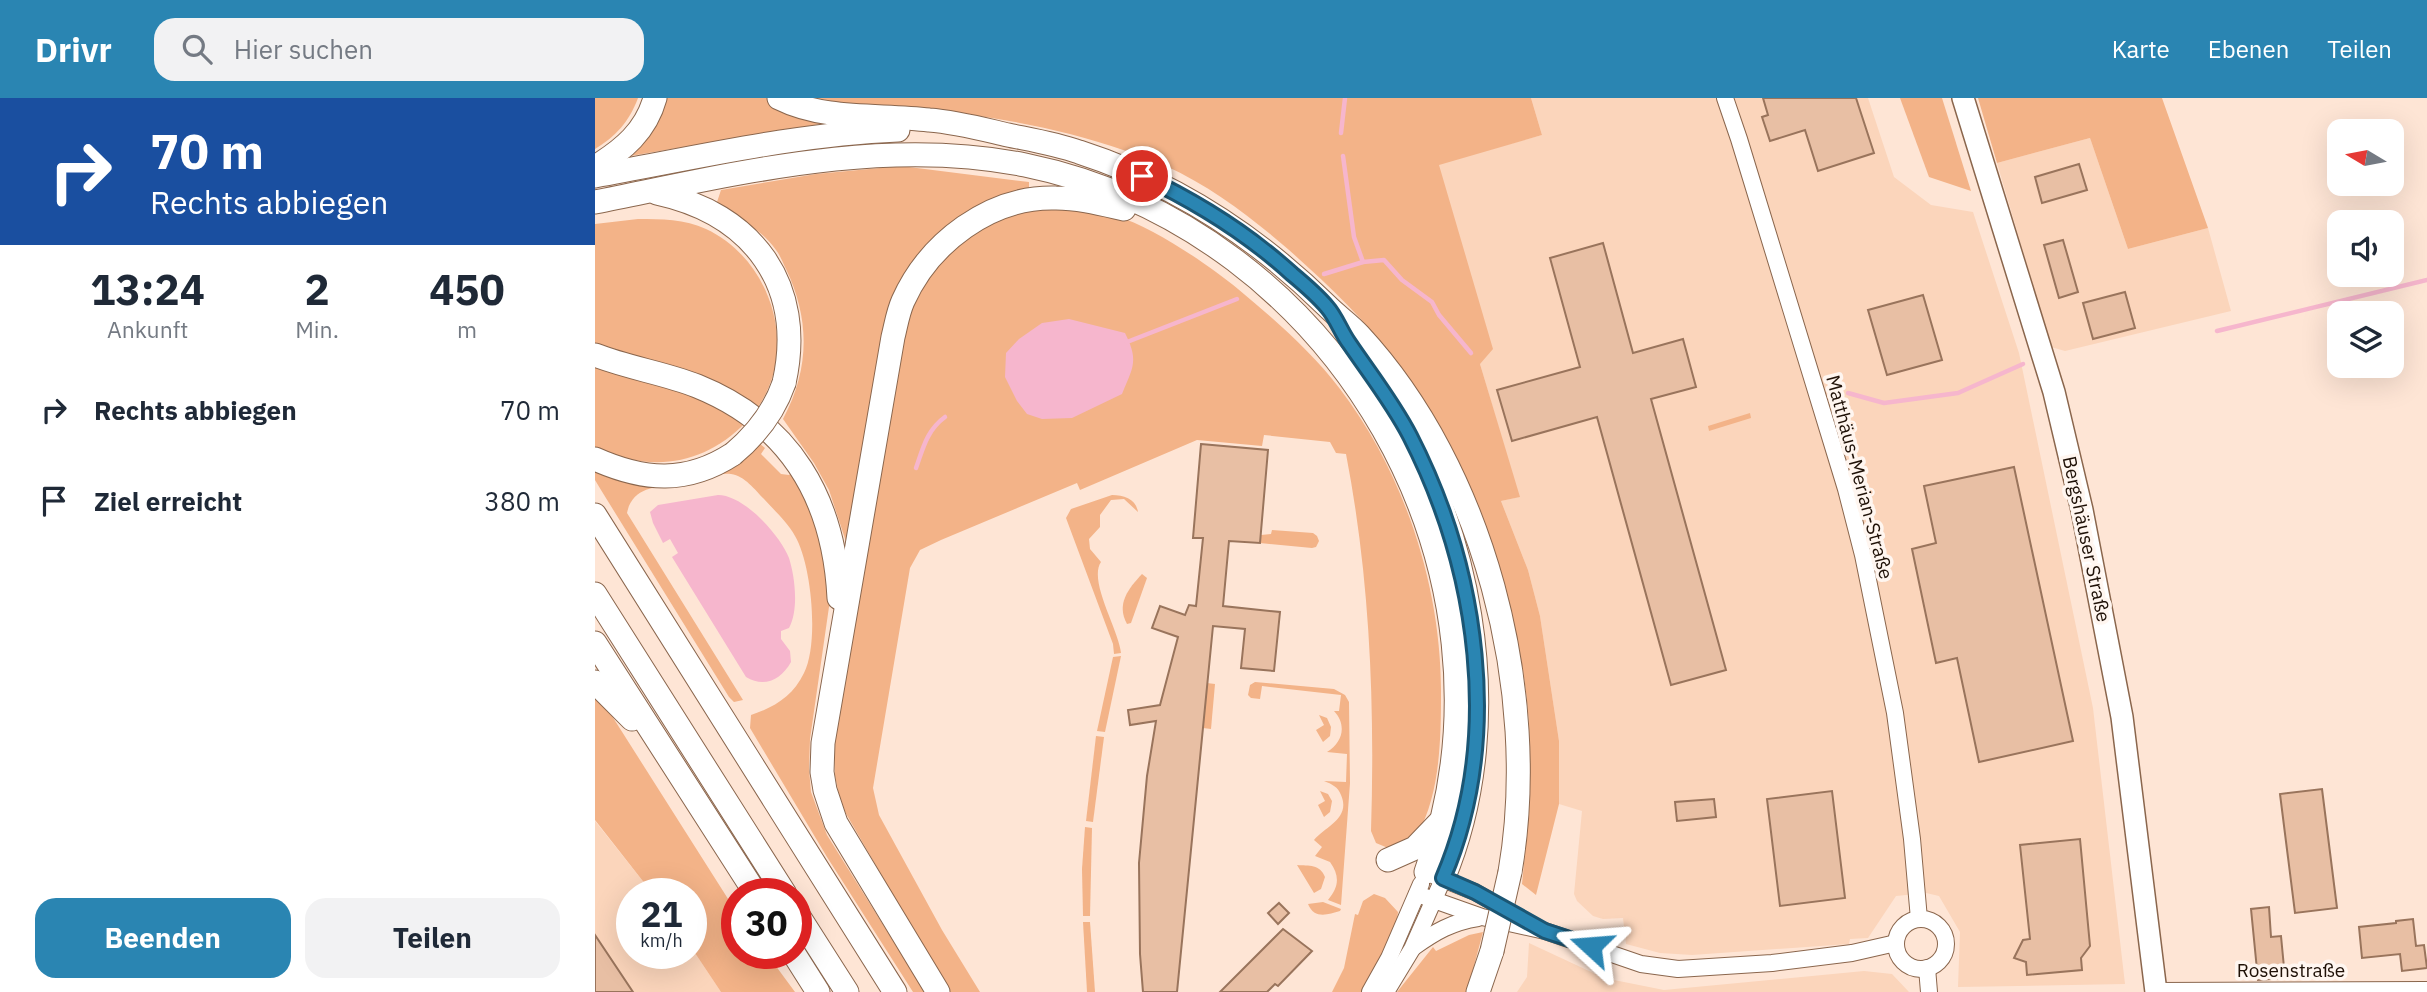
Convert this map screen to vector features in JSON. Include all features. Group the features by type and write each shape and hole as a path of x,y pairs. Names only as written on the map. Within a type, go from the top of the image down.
{"highway":[{"path":"595,167 618,153 639,132 655,98"},
{"path":"779,98 837,114 928,119 1009,135 1077,151 1131,171 1203,208 1261,247 1346,322 1393,377 1422,421 1458,490 1485,560 1506,634 1512,670 1519,748 1516,827 1510,872 1492,951 1478,992"},
{"path":"595,176 835,135 922,130 1009,135"},
{"path":"595,202 845,157 942,155 1000,161 1066,175 1135,201 1182,224 1249,271 1310,327 1356,384 1387,434 1406,472 1437,556 1447,603 1456,685 1454,746 1435,875"},
{"path":"595,459 638,474 668,476 695,473 710,467 733,454 766,421 785,383 790,346 787,312 767,263 745,236 717,214 685,200 647,191"},
{"path":"938,992 844,838 825,790 822,772 823,743 841,636 893,337 902,302 920,272 940,247 966,225 987,213 1033,200 1053,197 1094,202 1182,224"},
{"path":"1329,309 1350,345 1390,401 1410,437 1441,505 1462,572 1474,655 1475,741 1463,817 1454,850 1435,875"},
{"path":"595,355 713,393 751,416 784,446 812,487 828,524 838,576 841,636"},
{"path":"595,516 895,992"},
{"path":"595,594 775,878"},
{"path":"595,643 746,878"},
{"path":"595,682 673,762"},
{"path":"1388,860 1415,848 1441,820"},
{"path":"812,937 847,992"},
{"path":"803,969 818,992"}],"main road":[{"name":"Bergshäuser Straße","path":"1963,98 2051,383 2082,510 2122,717 2156,992"}],"street":[{"name":"Matthäus-Merian-Straße","path":"1725,98 1839,464 1863,555 1895,713 1912,839 1919,919"},
{"path":"1370,992 1389,958 1417,894 1435,875"},
{"path":"1386,992 1412,949 1434,900 1435,875"},
{"path":"1435,875 1475,892 1545,931"},
{"path":"1417,894 1482,917 1545,931 1641,964 1678,969 1772,963 1852,953 1896,943"},
{"path":"1412,949 1444,927 1461,920 1482,917"},
{"path":"1919,919 1934,922 1946,942 1943,956 1927,968 1912,968 1905,964 1900,958 1896,943 1900,929 1912,920 1919,919"},
{"path":"1927,968 1929,992"},
{"name":"Rosenstraße","path":"2156,992 2427,990"}],"shaded area":[{"path":"595,98 638,98 621,128 595,149"},
{"path":"661,98 766,98 826,123 624,157"},
{"path":"799,98 1531,98 1542,135 1439,165 1493,349 1480,364 1520,497 1501,501 1528,570 1540,616 1559,741 1559,804 1536,895 1522,884 1530,778 1527,698 1517,636 1499,569 1475,505 1427,412 1400,368 1359,317 1332,289 1246,215 1199,183 1157,162 1086,138 1007,120"},
{"path":"1531,98 1868,98 1894,177 1931,205 1973,212 2019,353 2093,708 2125,984 1958,987 1960,932 1939,896 1926,893 1896,896 1868,938 1850,939 1849,944 1692,955 1660,953 1626,944 1623,918 1603,919 1593,916 1577,901 1574,894 1582,811 1559,804 1559,741 1540,616 1528,570 1501,501 1519,497 1480,364 1438,164 1542,135"},
{"path":"1900,98 1942,98 1971,191 1929,177"},
{"path":"1978,98 2162,98 2208,228 2128,249 2090,138 1997,163"},
{"path":"2090,138 2128,249 2208,228 2231,311 2065,351 2051,347 1997,163"},
{"path":"901,166 1029,182 1029,191 903,287 849,551 829,490 783,419 798,382 804,344 803,325 794,288 780,257 770,243 749,224 716,205 721,190 816,174"},
{"path":"1054,205 1101,212 1131,221 1212,269 1305,349 1329,375 1363,422 1401,495 1427,574 1440,655 1438,767 1430,803 1417,835 1388,848 1376,843 1371,831 1371,689 1361,547 1346,454 1336,453 1330,442 1264,435 1262,446 1197,440 1080,490 1077,483 941,540 920,550 910,568 873,788 879,815 942,930 980,992 949,992 841,805 835,776 834,740 872,492 911,301 951,247 1000,217"},
{"path":"638,219 681,221 706,229 729,243 747,261 762,283 772,307 777,333 776,359 770,384 758,407 733,392 595,343 595,224"},
{"path":"1069,319 1125,333 1132,351 1133,364 1122,394 1072,418 1042,419 1027,414 1005,377 1006,353 1019,339 1042,323"},
{"path":"595,362 684,390 746,422 730,437 712,448 675,461 635,460 615,455 595,447"},
{"path":"1750,413 1751,418 1709,431 1708,426"},
{"path":"758,442 765,448 761,454 781,474 789,475 794,470 814,510 831,593 810,739 811,792 827,835 925,992 913,992 827,857 750,728 751,715 782,700 800,681 809,660 812,625 806,566 792,531 741,477 720,474 709,477"},
{"path":"595,468 676,484 645,490 634,498 627,513 743,700 734,702 729,697 595,480"},
{"path":"718,495 728,497 750,509 778,538 789,558 795,603 792,621 789,628 781,631 781,639 790,651 791,662 777,678 766,682 746,677 672,557 678,553 670,539 663,543 650,512 658,505"},
{"path":"1112,495 1129,499 1138,512 1124,499 1111,500 1100,515 1100,527 1089,539 1090,549 1101,562 1098,581 1119,643 1121,653 1114,654 1113,644 1066,518 1071,509"},
{"path":"1272,530 1313,533 1319,541 1316,547 1312,548 1260,543 1261,535 1271,534"},
{"path":"1142,574 1147,578 1131,623 1127,624 1123,603 1128,591"},
{"path":"1121,656 1105,732 1097,731 1113,657"},
{"path":"1255,682 1334,689 1345,695 1349,702 1350,783 1341,905 1328,900 1336,886 1337,877 1330,862 1315,856 1322,847 1314,840 1336,821 1343,810 1338,790 1324,781 1346,782 1347,754 1327,752 1340,738 1341,722 1334,711 1339,711 1341,695 1262,686 1260,699 1251,698 1248,695 1250,685"},
{"path":"1207,683 1215,684 1211,729 1203,728"},
{"path":"595,697 612,716 721,888 721,969 778,969 795,992 721,992 706,969 707,878 640,878 595,820"},
{"path":"1319,715 1327,718 1331,727 1330,736 1323,742 1316,730 1324,725"},
{"path":"1096,736 1104,737 1093,822 1086,821"},
{"path":"1320,791 1328,794 1332,801 1330,812 1324,817 1318,805 1325,801"},
{"path":"595,821 640,878 616,878 616,969 706,969 721,992 595,992"},
{"path":"1085,827 1092,828 1090,916 1083,916"},
{"path":"1297,865 1314,866 1323,873 1325,877 1321,889 1314,893"},
{"path":"1374,894 1385,898 1398,912 1396,927 1364,992 1332,992 1344,968 1355,914 1358,915 1363,901"},
{"path":"1323,902 1341,909 1321,915 1314,912 1308,904"},
{"path":"1083,922 1090,922 1095,992 1087,992"},
{"path":"1483,932 1467,992 1397,992 1433,947 1436,951 1469,935"},
{"path":"1529,943 1604,978 1664,990 1864,971 1892,974 1909,992 1517,992 1527,977"}],"building":[{"path":"1763,98 1856,98 1874,153 1818,171 1805,130 1770,141 1762,117 1768,115"},
{"path":"2079,164 2087,190 2042,203 2035,177"},
{"path":"2063,240 2078,292 2059,298 2044,245"},
{"path":"1603,243 1633,353 1683,339 1696,387 1651,399 1726,670 1671,685 1597,417 1512,441 1497,390 1580,367 1550,258"},
{"path":"2125,292 2135,328 2093,339 2083,303"},
{"path":"1923,295 1942,360 1887,375 1868,310"},
{"path":"1201,444 1268,450 1260,543 1229,541 1223,606 1280,612 1274,671 1241,668 1245,629 1213,626 1177,992 1143,992 1139,863 1147,776 1156,721 1130,725 1128,710 1160,705 1178,637 1152,628 1160,606 1185,615 1189,605 1196,606 1203,538 1193,538"},
{"path":"2014,467 2073,741 1979,762 1957,658 1936,663 1912,549 1936,543 1924,486"},
{"path":"2322,789 2337,908 2295,913 2280,794"},
{"path":"1832,791 1845,898 1780,906 1767,799"},
{"path":"1714,799 1716,817 1677,821 1675,802"},
{"path":"2080,839 2090,946 2081,958 2082,970 2027,975 2026,962 2014,958 2023,940 2030,939 2020,845"},
{"path":"1279,903 1289,913 1278,924 1268,913"},
{"path":"2269,907 2271,937 2281,936 2285,978 2258,980 2251,909"},
{"path":"2413,919 2416,946 2424,945 2427,968 2402,971 2400,954 2362,958 2359,927"},
{"path":"1283,929 1312,951 1278,986 1275,984 1267,992 1220,992"},
{"path":"595,935 633,992 595,992"}],"waterway":[{"path":"1341,133 1345,98"},
{"path":"1343,156 1354,237 1363,262"},
{"path":"1324,274 1363,262 1384,260 1402,280 1432,302 1439,315 1471,353"},
{"path":"2217,331 2427,280"},
{"path":"1127,342 1237,299"},
{"path":"1848,393 1884,403 1958,393 2023,364"},
{"path":"916,468 930,434 945,417"}],"route":[{"path":"1142,176 1233,226 1313,293 1329,309 1400,418 1441,505 1462,572 1472,636 1476,698 1475,741 1459,836 1443,878 1475,892 1545,931 1591,946"}]}
